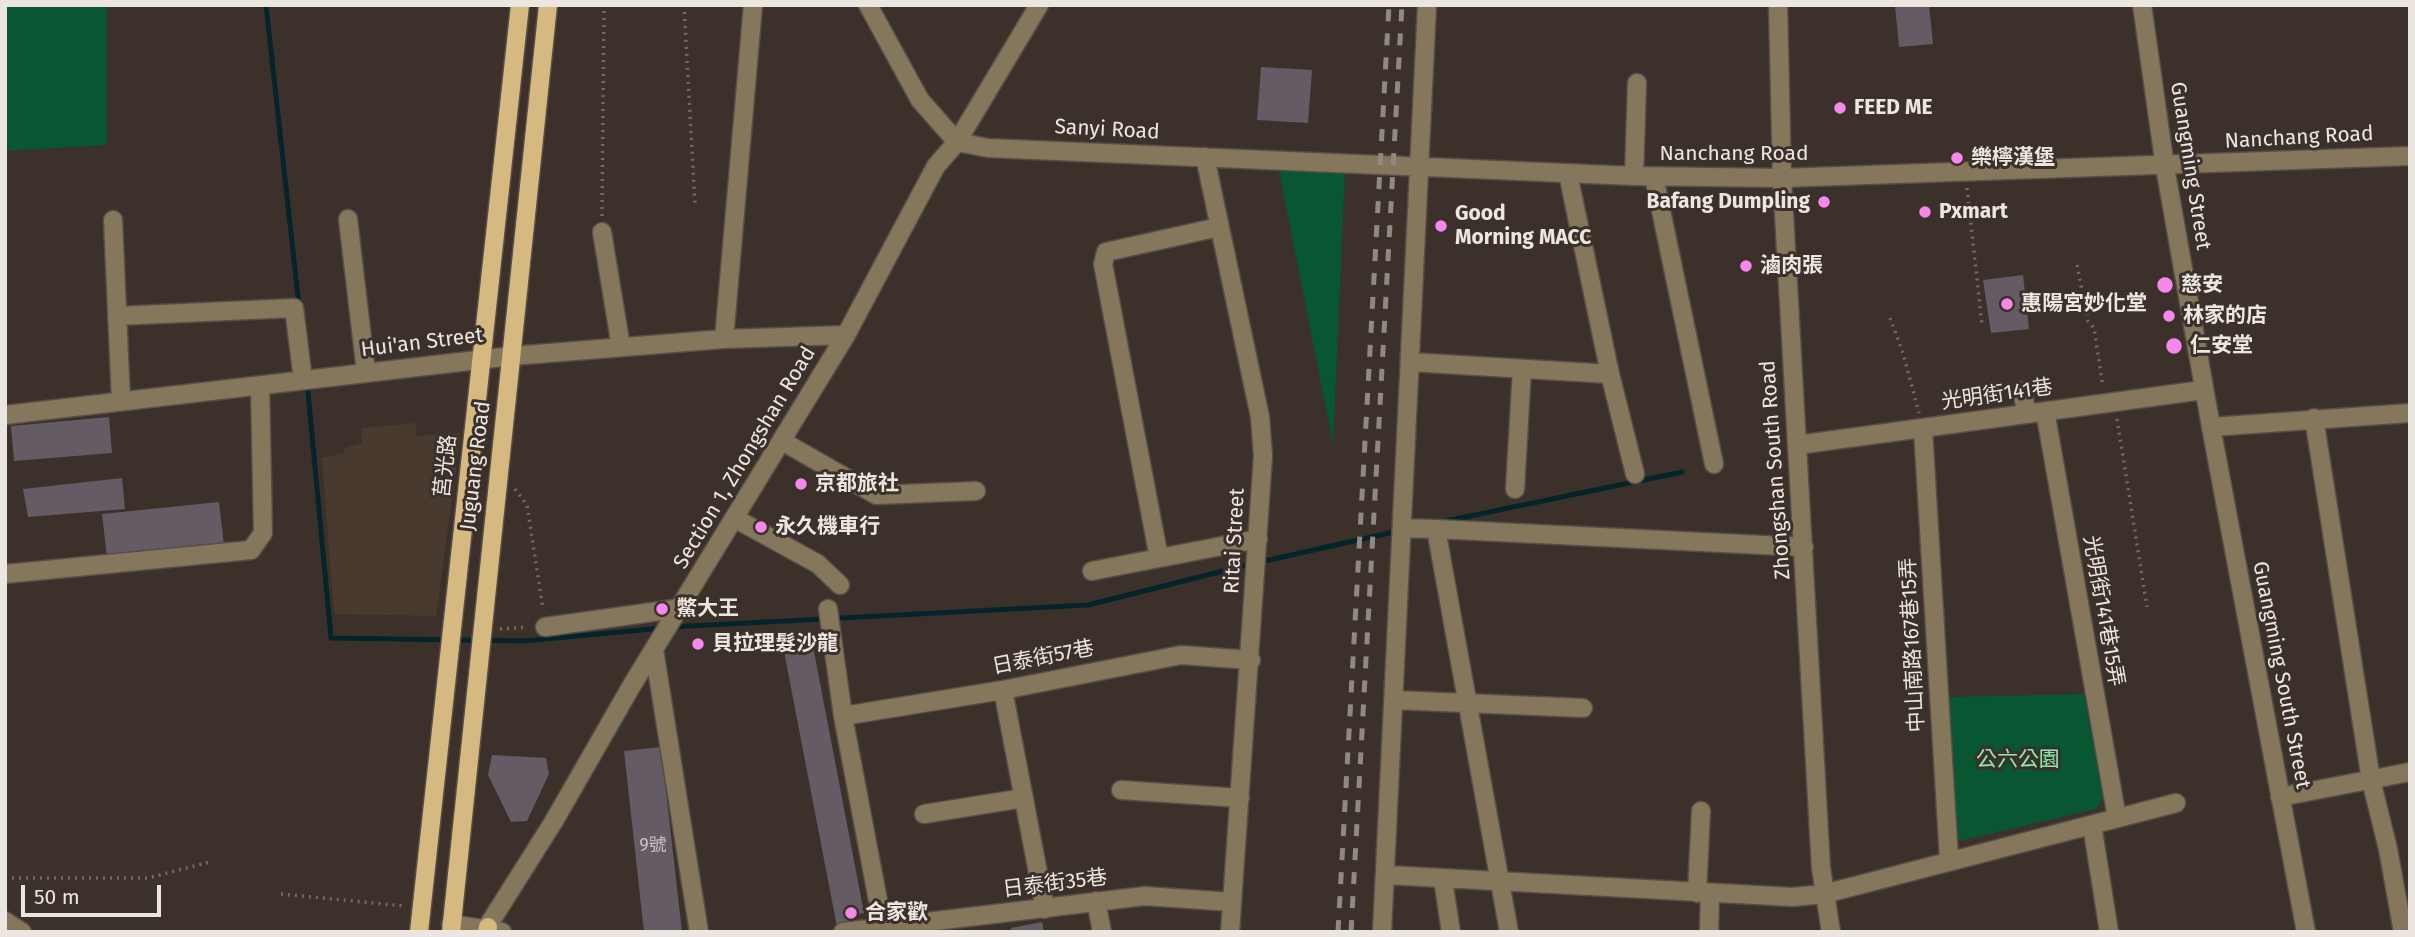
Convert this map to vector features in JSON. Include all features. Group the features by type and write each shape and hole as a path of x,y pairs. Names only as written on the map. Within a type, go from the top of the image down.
{"main road":[{"name":"莒光路","path":"419,932 520,5"},
{"name":"Juguang Road","path":"451,928 548,5"}],"street":[{"path":"724,339 753,5"},
{"path":"868,5 920,100 957,142"},
{"name":"Section 1, Zhongshan Road","path":"490,931 654,650 846,335 936,166 957,142 1039,5"},
{"path":"1382,932 1427,5"},
{"name":"Zhongshan South Road","path":"1778,5 1782,178 1797,445 1824,894 1831,932"},
{"name":"Guangming Street","path":"2142,5 2165,167 2211,427"},
{"path":"1634,176 1637,83"},
{"name":"Sanyi Road","path":"957,142 988,148 1419,167"},
{"name":"Nanchang Road","path":"1419,167 1654,177 1782,178 2165,167 2410,156"},
{"name":"Ritai Street","path":"1205,157 1260,417 1262,456 1251,660 1230,932"},
{"path":"1568,174 1610,374 1635,474"},
{"path":"1654,177 1714,464"},
{"path":"348,219 366,372"},
{"path":"113,220 121,401"},
{"path":"1159,558 1102,264 1106,252 1219,228"},
{"path":"602,232 621,347"},
{"path":"117,316 294,308 303,380"},
{"name":"Hui'an Street","path":"5,415 512,356 724,339 846,335"},
{"path":"1410,362 1610,374"},
{"path":"1515,489 1522,369"},
{"path":"5,574 251,550 263,533 260,385"},
{"name":"光明街141巷","path":"1797,445 2203,390"},
{"name":"光明街141巷15弄","path":"2022,391 2036,413 2117,818"},
{"path":"2211,427 2410,413"},
{"path":"2314,418 2371,780 2388,849 2403,932"},
{"name":"Guangming South Street","path":"2211,427 2306,932"},
{"name":"中山南路167巷15弄","path":"1923,429 1949,859"},
{"path":"782,441 876,495 976,491"},
{"path":"736,519 818,564 840,585"},
{"path":"1402,528 1804,547"},
{"path":"1436,529 1509,932"},
{"path":"1092,571 1258,539"},
{"path":"545,626 681,608"},
{"path":"828,609 843,716 884,929"},
{"path":"654,650 699,932"},
{"name":"日泰街57巷","path":"843,716 1003,690 1181,655 1251,660"},
{"path":"1003,690 1045,909"},
{"path":"1394,700 1583,708"},
{"path":"2280,797 2410,772"},
{"path":"1121,790 1240,798"},
{"path":"924,814 1024,798"},
{"path":"1386,875 1793,897 1824,894 1949,859 2176,803"},
{"path":"1701,811 1704,893 1709,932"},
{"path":"2092,825 2109,932"},
{"path":"1443,880 1451,932"},
{"name":"日泰街35巷","path":"843,932 996,923 1045,909 1145,897 1232,902"},
{"path":"1096,901 1102,932"},
{"path":"5,921 22,932"},
{"path":"451,928 490,931"}],"path":[{"path":"602,232 604,5"},
{"path":"684,5 695,205"},
{"path":"1965,173 1982,326"},
{"path":"2077,265 2088,321 2094,328 2110,403 2147,607"},
{"path":"1890,318 1903,352 1923,429"},
{"path":"481,629 545,626 527,505 499,467"},
{"path":"5,878 148,878 210,862"},
{"path":"281,894 421,907"}],"shaded area":[{"path":"416,423 417,436 461,433 436,616 334,614 322,458 344,453 345,448 362,443 361,428"}],"green space":[{"path":"5,5 107,5 107,145 5,151"},
{"path":"1278,167 1345,171 1333,444"},
{"name":"公六公園","path":"2084,694 2103,798 2096,809 1959,841 1947,697"}],"building":[{"path":"1895,5 1929,5 1933,44 1899,47"},
{"path":"1261,67 1312,70 1308,123 1257,120"},
{"name":"惠陽宮妙化堂","path":"2023,275 2029,329 1991,333 1983,280"},
{"path":"109,417 112,453 14,461 11,426"},
{"path":"122,478 125,509 28,517 23,489"},
{"path":"219,502 224,545 107,558 102,514"},
{"path":"811,636 864,913 852,915 854,924 837,927 782,641"},
{"path":"661,747 682,932 644,932 624,751"},
{"path":"492,755 546,758 549,774 527,821 511,822 488,775"},
{"path":"1042,922 1044,932 1012,932 1011,928"}],"waterway":[{"path":"266,5 299,306"},
{"path":"307,381 331,638 524,641 662,628"},
{"path":"1441,522 1682,472"},
{"path":"1260,562 1398,531"},
{"path":"671,627 1088,605 1251,564"}],"railway":[{"path":"1338,932 1389,5"},
{"path":"1351,932 1402,5"}],"place":[{"name":"FEED ME","path":"1840,108"},
{"name":"樂檸漢堡","path":"1957,158"},
{"name":"Bafang Dumpling","path":"1824,202"},
{"name":"Pxmart","path":"1925,212"},
{"name":"Good Morning MACC","path":"1441,226"},
{"name":"滷肉張","path":"1746,266"},
{"name":"慈安","path":"2165,285"},
{"name":"惠陽宮妙化堂","path":"2007,304"},
{"name":"林家的店","path":"2169,316"},
{"name":"仁安堂","path":"2174,346"},
{"name":"京都旅社","path":"801,484"},
{"name":"永久機車行","path":"761,527"},
{"name":"鱉大王","path":"662,609"},
{"name":"貝拉理髮沙龍","path":"698,644"},
{"name":"合家歡","path":"851,913"}]}
